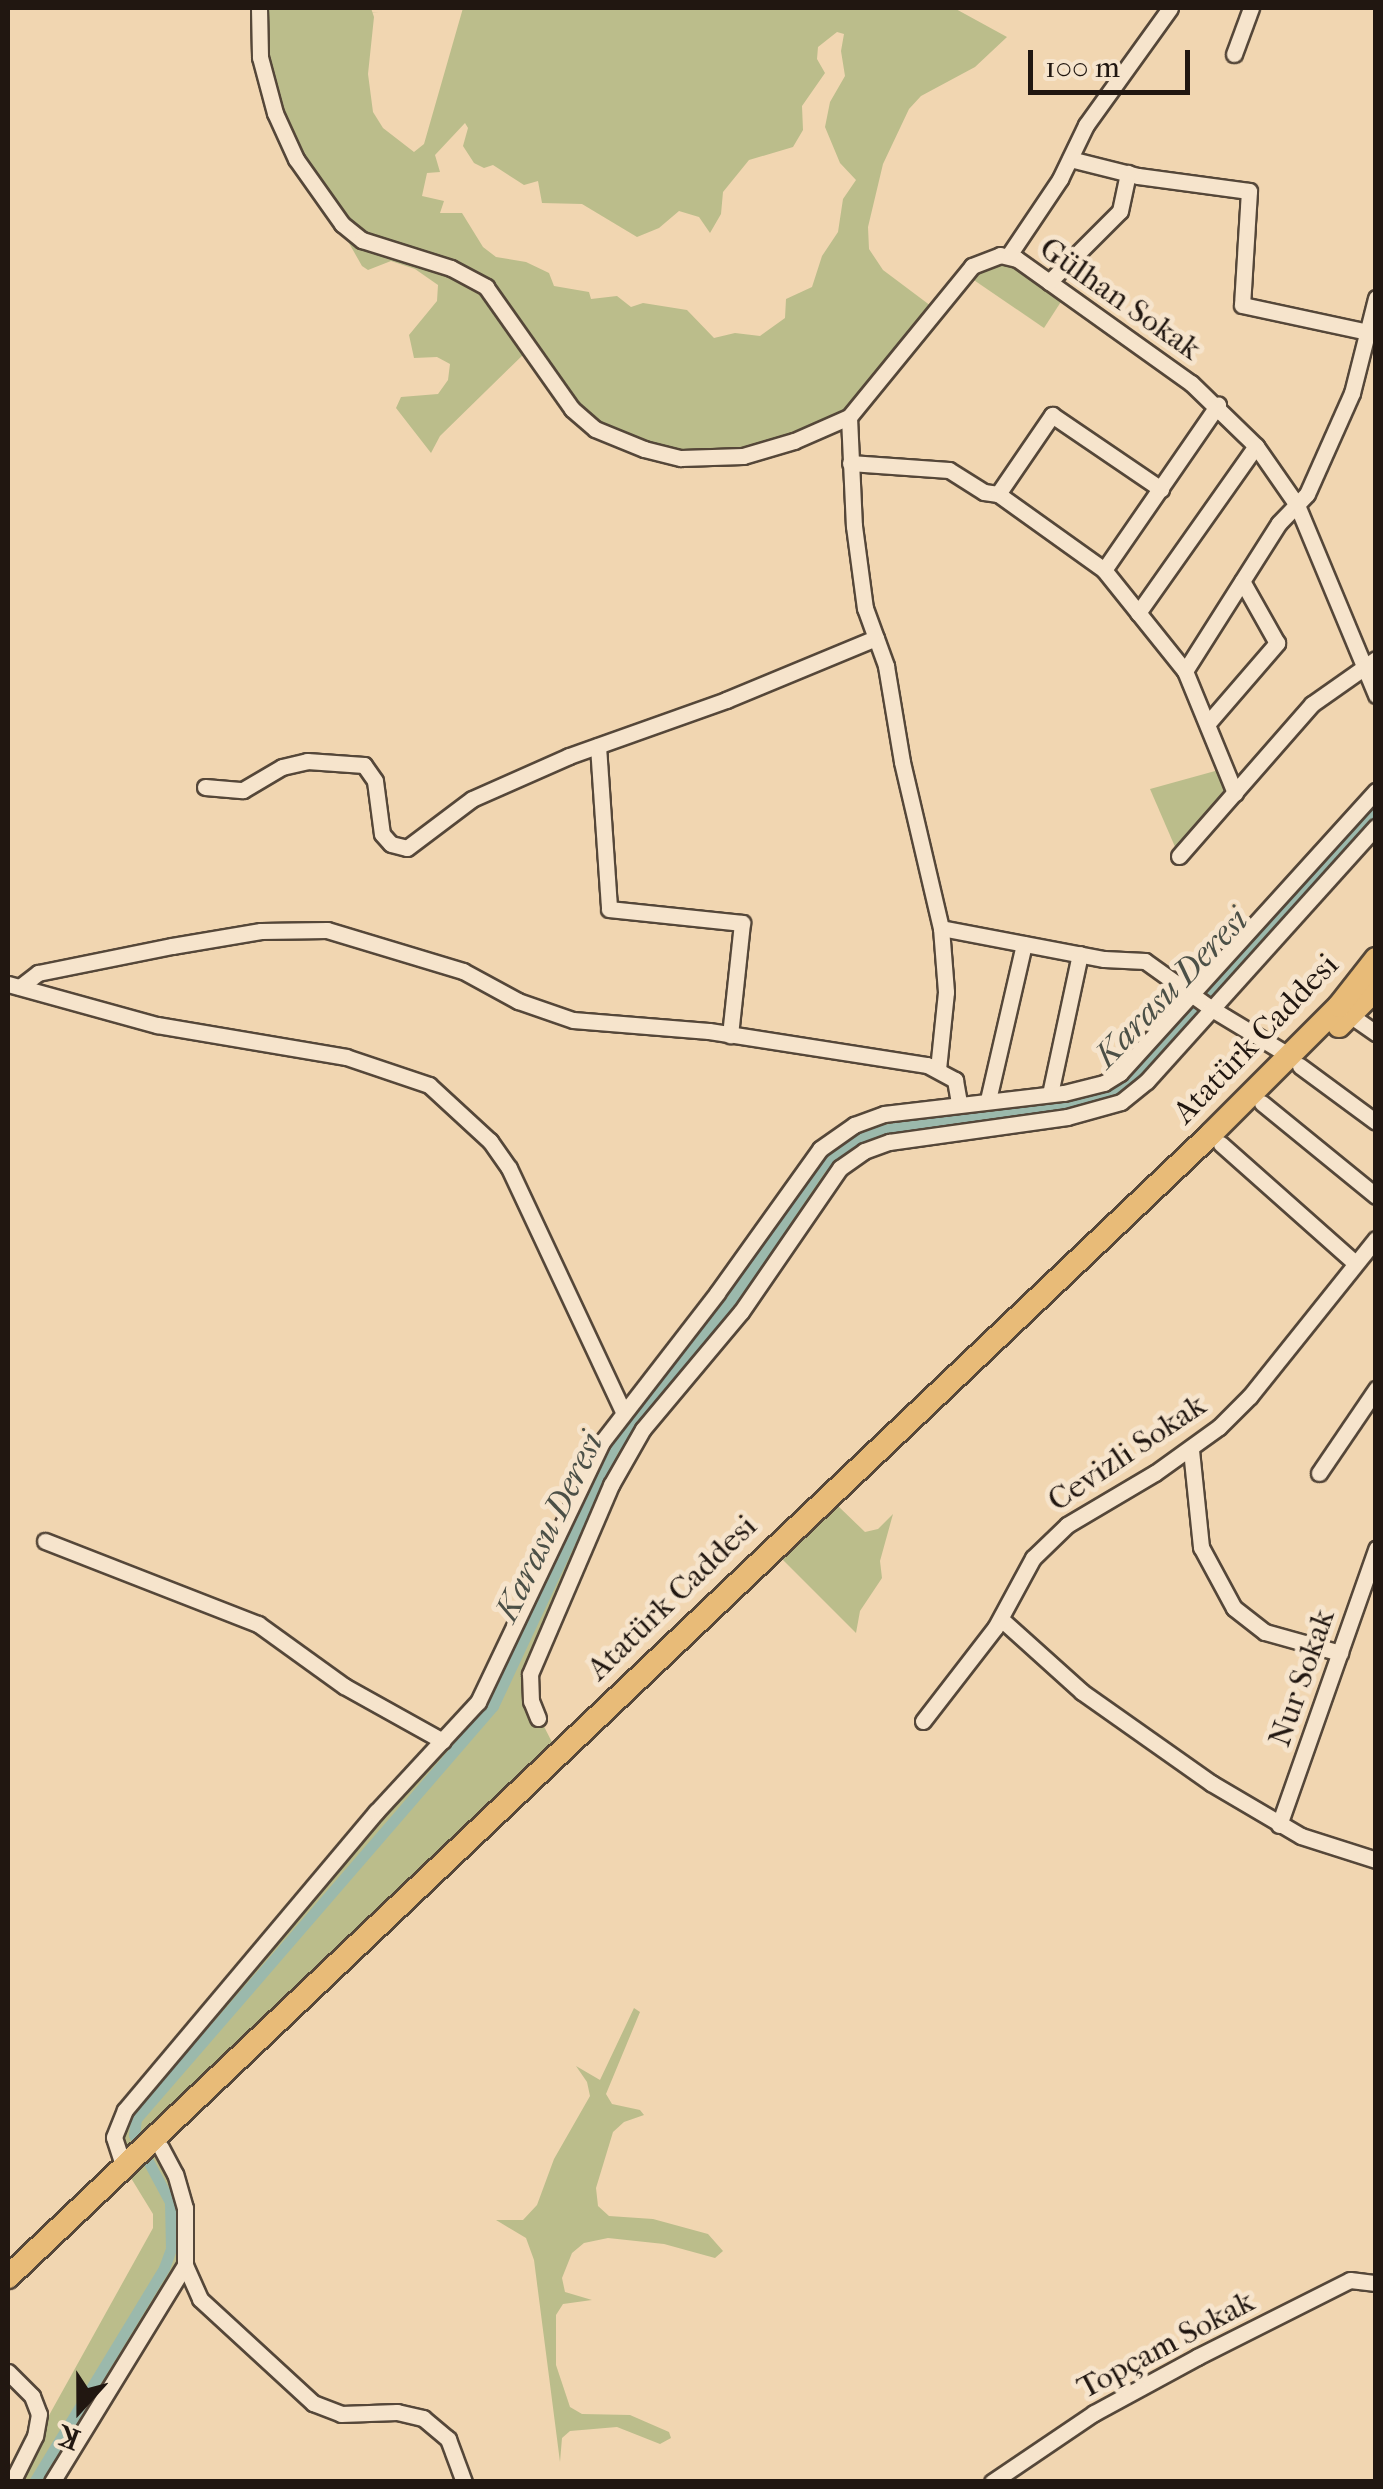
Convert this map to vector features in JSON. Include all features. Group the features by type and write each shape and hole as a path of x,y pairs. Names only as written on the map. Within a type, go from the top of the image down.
{"highway":[{"name":"Atatürk Caddesi","path":"157,2142 1221,1144 1262,1103 1376,959"},
{"name":"Atatürk Caddesi","path":"8,2294 157,2142 1295,1061 1376,989"},
{"name":"Atatürk Caddesi","path":"8,2278 127,2171"}],"street":[{"name":"Gülhan Sokak","path":"260,8 260,57 275,113 296,159 342,224 362,240 423,258 486,287 545,377 596,429 663,455 705,460 770,449 849,417 972,266 990,257 1009,255 1218,406 1256,446 1297,505 1370,664 1376,696"},
{"path":"1009,255 1118,77 1170,8"},
{"path":"1234,54 1251,8"},
{"path":"1070,159 1128,174 1249,190 1242,305 1368,332"},
{"path":"1048,282 1120,211 1128,174"},
{"path":"1185,671 1280,523 1307,494 1342,419 1376,298"},
{"path":"1104,570 1218,406"},
{"path":"998,494 1052,416 1160,489"},
{"path":"849,417 858,563 886,666 902,762 941,928 946,992 938,1069"},
{"path":"1138,613 1256,446"},
{"path":"850,463 944,469 984,492 998,494 1104,570 1185,671 1236,793"},
{"path":"1208,723 1277,643 1242,581"},
{"path":"205,787 243,790 290,764 306,760 364,764 376,781 382,834 391,844 408,848 463,804 598,746 726,700 876,638"},
{"path":"1179,856 1312,704 1370,664"},
{"path":"598,746 609,908 742,923 730,1035"},
{"path":"127,2171 114,2137 125,2110 487,1686 584,1472 623,1411 717,1293 820,1149 870,1118 959,1102 1050,1094 1104,1083 1120,1073 1376,791"},
{"path":"538,1718 531,1701 530,1674 610,1484 643,1429 741,1312 840,1168 864,1150 906,1139 1066,1118 1112,1106 1147,1081 1376,827"},
{"path":"14,986 38,974 172,946 261,931 313,928 350,935 452,967 518,1001 574,1020 730,1035 938,1069 958,1084 959,1102"},
{"path":"941,928 1080,954 1146,961 1212,1010 1295,1061 1376,1122"},
{"path":"988,1100 1024,944"},
{"path":"1050,1094 1080,954"},
{"path":"14,986 157,1025 346,1057 428,1084 490,1140 510,1168 623,1411"},
{"path":"1350,1016 1376,1032"},
{"path":"1262,1103 1376,1196"},
{"path":"1221,1144 1357,1258 1376,1268"},
{"name":"Cevizli Sokak","path":"923,1721 1001,1619 1021,1574 1067,1524 1191,1450 1250,1396 1376,1239"},
{"path":"1319,1473 1376,1388"},
{"path":"1191,1450 1201,1547 1234,1608 1265,1632 1340,1653"},
{"path":"46,1541 258,1624 344,1686 443,1741"},
{"name":"Nur Sokak","path":"1279,1825 1376,1549"},
{"path":"1001,1619 1082,1692 1162,1751 1279,1825 1376,1860"},
{"path":"157,2142 175,2174 184,2208 185,2266 200,2299 313,2403 335,2414 407,2413 430,2422 448,2439 464,2482"},
{"path":"52,2482 185,2266"},
{"name":"Topçam Sokak","path":"992,2482 1094,2414 1210,2350 1350,2280 1376,2283"},
{"path":"8,2372 32,2396 39,2414 35,2436 12,2482"}],"green space":[{"path":"259,8 371,8 374,17 368,74 373,112 383,128 414,152 424,144 463,8 954,8 1007,37 975,67 921,96 909,109 883,164 868,227 869,249 883,270 935,309 849,417 720,459 606,435 527,351 440,436 431,453 396,408 401,397 438,394 448,380 450,364 437,357 414,358 409,335 437,301 438,285 415,269 391,261 368,270 362,266 275,113","holes":["837,32 844,34 841,51 845,76 830,102 825,127 840,163 856,180 843,199 838,232 822,256 812,287 786,299 785,318 760,336 735,333 714,338 687,310 643,303 631,307 617,296 591,299 589,292 554,286 549,273 526,262 496,257 483,247 462,213 440,213 444,201 422,196 427,173 440,172 435,155 465,123 468,128 463,146 474,163 484,168 493,165 524,185 538,181 542,203 582,204 637,237 659,228 679,211 699,217 710,233 721,214 723,192 749,160 793,147 803,130 802,106 825,73 817,59 818,47"]},
{"path":"1000,255 1066,294 1044,328 965,274"},
{"path":"1226,768 1235,793 1179,856 1150,789"},
{"path":"994,1099 996,1126 923,1135 847,1161 741,1312 643,1429 533,1666 531,1701 557,1752 154,2136 175,2174 187,2253 52,2481 12,2482 153,2228 153,2214 123,2165 114,2131 478,1702 576,1489 799,1176 854,1125"},
{"path":"837,1505 865,1532 878,1529 893,1514 880,1561 882,1578 860,1611 856,1633 781,1558"},
{"path":"634,2008 640,2012 606,2094 612,2104 640,2110 644,2115 624,2122 613,2132 596,2188 598,2206 609,2216 653,2219 708,2234 723,2251 715,2258 664,2244 608,2238 584,2243 572,2253 562,2278 565,2292 592,2300 563,2304 556,2315 556,2365 570,2407 582,2414 630,2415 669,2432 671,2438 660,2444 617,2427 570,2431 562,2438 560,2462 534,2260 526,2238 496,2220 523,2220 537,2205 554,2159 590,2096 587,2082 576,2066 600,2080"}],"waterway":[{"name":"Karasu Deresi","path":"34,2482 164,2268 171,2249 170,2202 134,2135 136,2119 493,1706 613,1449 729,1303 821,1167 850,1142 875,1132 922,1122 1066,1106 1117,1090 1160,1052 1376,811"}]}
